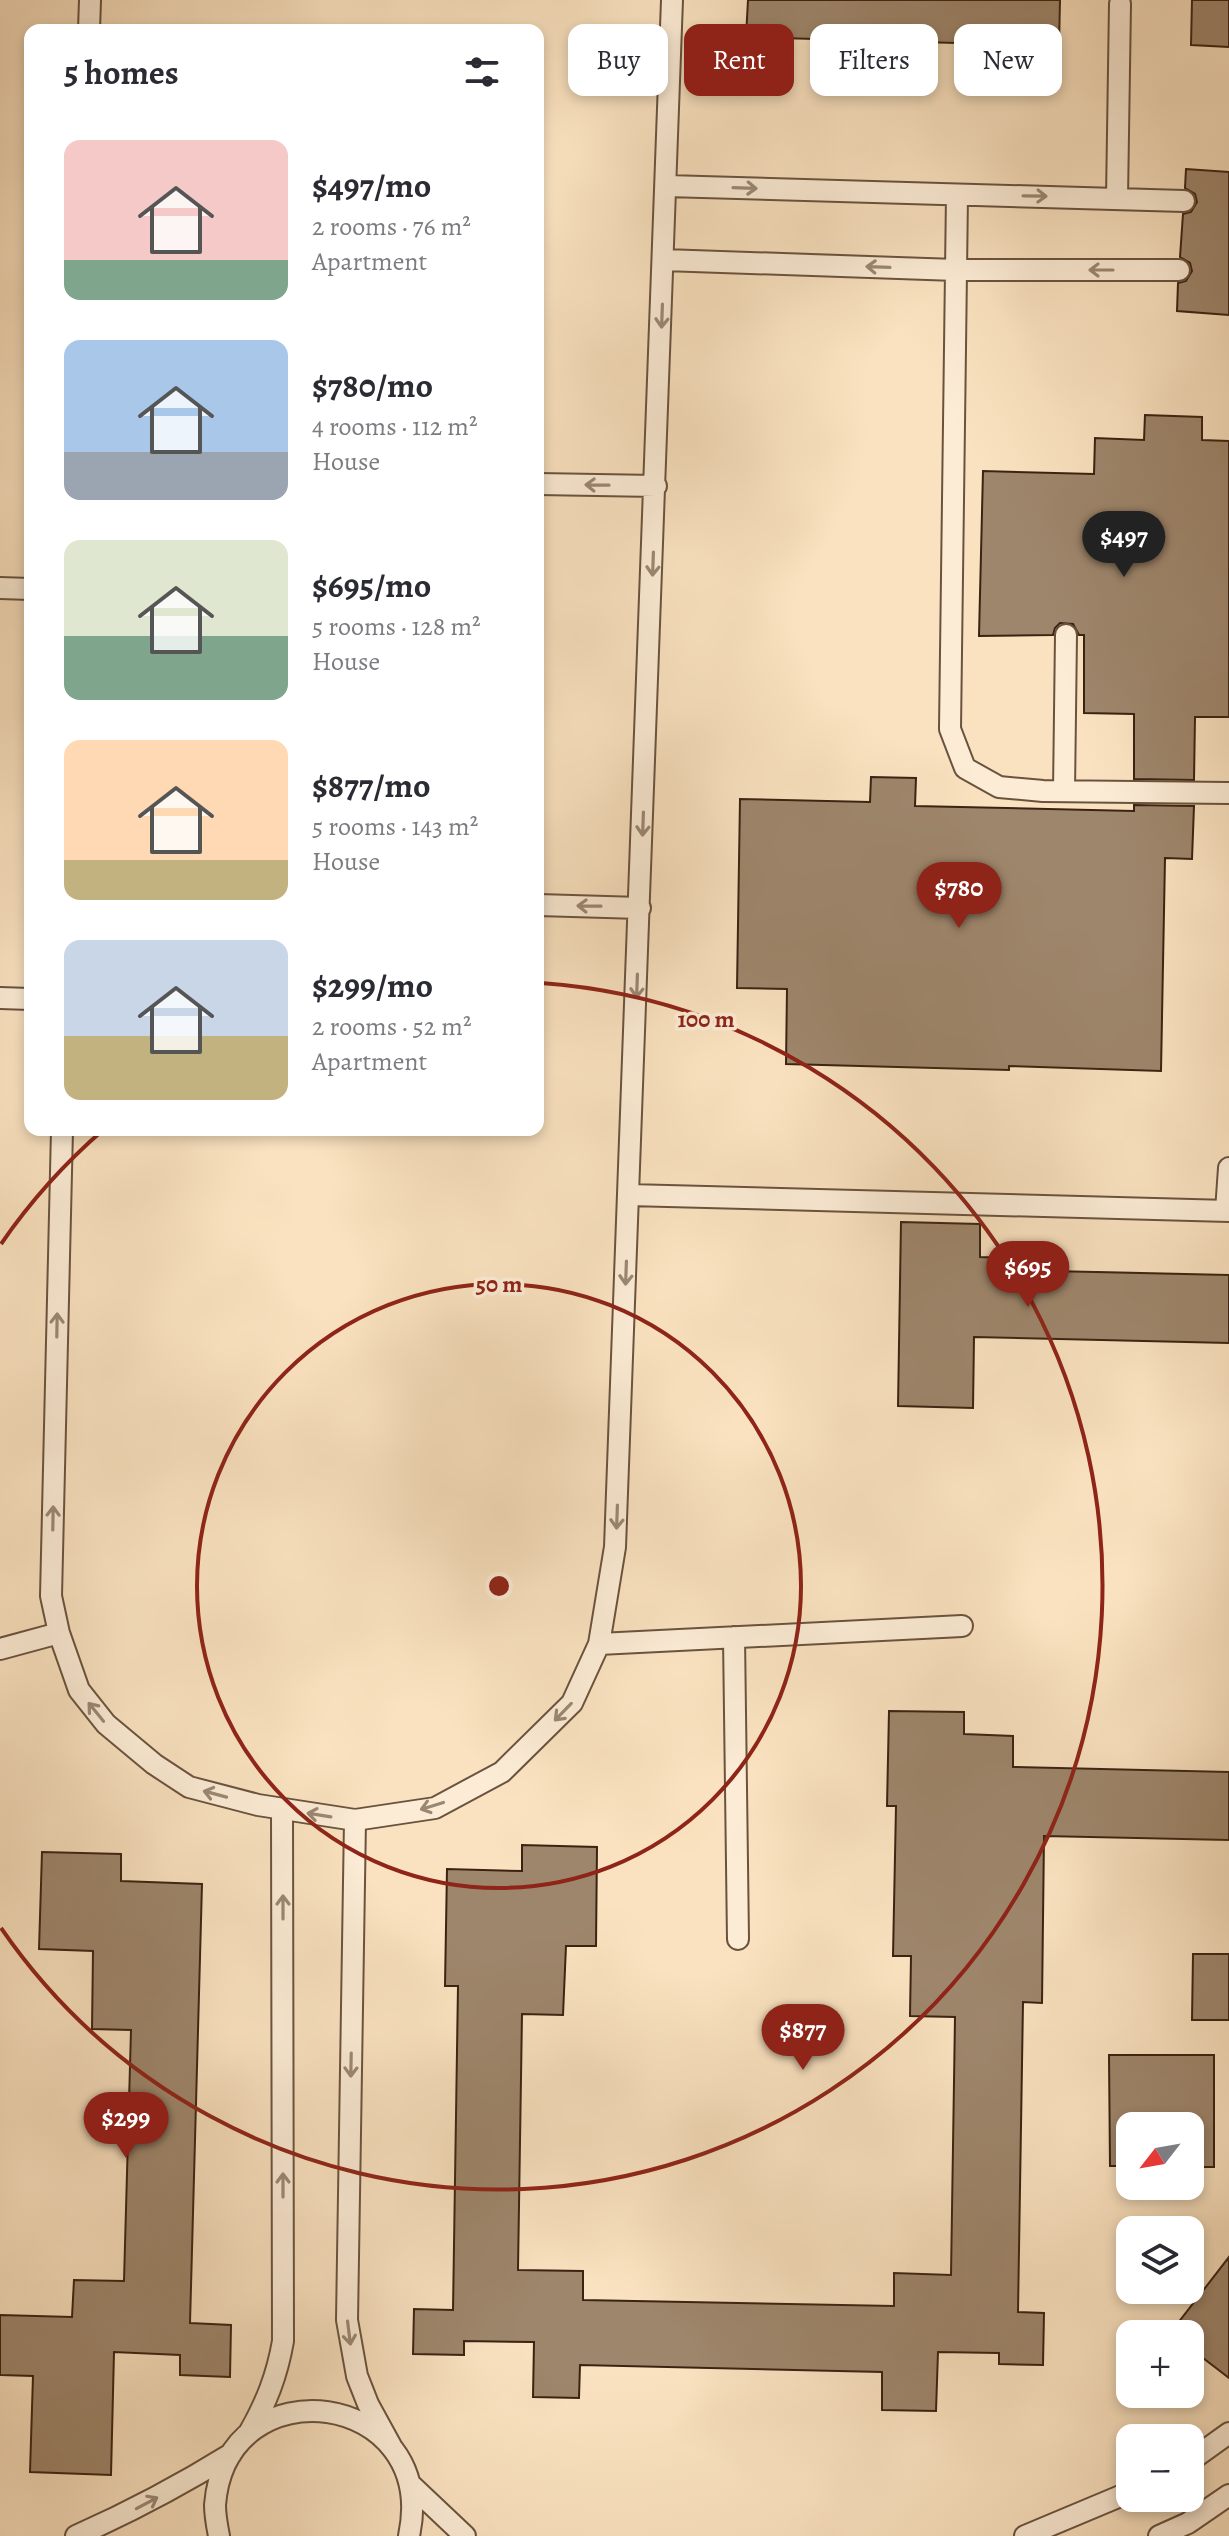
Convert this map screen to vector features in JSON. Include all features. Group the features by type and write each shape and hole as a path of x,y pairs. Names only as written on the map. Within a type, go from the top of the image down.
{"lane":[{"path":"89,24 90,0"},
{"path":"62,1136 51,1596 59,1633 79,1690 106,1724 154,1764 189,1787 282,1809 355,1820 435,1808 502,1772 572,1703 599,1644 615,1547 672,0"},
{"path":"1117,198 1120,4"},
{"path":"667,186 1184,201"},
{"path":"957,195 950,729 965,768 999,787 1229,793"},
{"path":"664,260 956,270 1179,270"},
{"path":"544,484 656,486"},
{"path":"0,588 24,589"},
{"path":"1064,791 1066,635"},
{"path":"544,905 640,908"},
{"path":"0,998 24,999"},
{"path":"629,1195 1227,1211 1229,1168"},
{"path":"599,1644 962,1626"},
{"path":"0,1649 59,1633"},
{"path":"734,1637 738,1939"},
{"path":"219,2536 215,2508 219,2480 231,2454 249,2433 270,2395 279,2369 283,2341 282,1809"},
{"path":"355,1820 347,2320 357,2376 368,2404 403,2464 411,2485 413,2516 409,2536"},
{"path":"249,2433 271,2419 296,2411 323,2410 348,2416 372,2428 391,2446"},
{"path":"1204,2451 1229,2433"},
{"path":"76,2536 132,2511 231,2454"},
{"path":"411,2485 465,2536"},
{"path":"1159,2536 1188,2523 1229,2495"},
{"path":"1025,2536 1116,2498"}],"building":[{"path":"748,0 1060,0 1059,24 954,24 954,43 938,43 938,24 810,24 810,39 794,38 794,24 747,24"},
{"path":"1192,0 1229,0 1229,47 1191,45"},
{"path":"1186,169 1229,172 1229,315 1177,311 1178,283 1186,281 1192,271 1190,263 1180,257 1183,214 1191,212 1197,202 1195,194 1185,188"},
{"path":"1145,415 1202,417 1202,440 1229,441 1229,717 1195,717 1194,780 1134,779 1134,714 1084,713 1084,635 1079,635 1073,624 1060,623 1053,635 979,636 983,471 1094,474 1095,438 1144,440"},
{"path":"871,777 916,778 915,806 1134,811 1134,805 1194,806 1192,859 1165,858 1161,1071 786,1064 787,989 737,988 740,799 870,802"},
{"path":"901,1222 980,1224 980,1257 1010,1258 1010,1270 1229,1275 1229,1343 974,1337 973,1408 898,1406"},
{"path":"889,1711 964,1712 964,1734 1013,1736 1013,1767 1229,1772 1229,1840 1044,1836 1042,2003 1023,2002 1018,2312 1044,2313 1043,2365 999,2364 999,2353 938,2352 936,2411 882,2410 882,2372 580,2365 579,2398 533,2397 534,2342 464,2341 464,2355 413,2354 414,2309 453,2310 458,1986 445,1986 447,1869 522,1871 522,1845 597,1847 596,1946 566,1946 563,2015 522,2014 518,2270 583,2271 583,2300 894,2306 894,2273 951,2275 955,2017 910,2016 911,1956 893,1956 896,1806 887,1806"},
{"path":"42,1852 121,1854 121,1881 202,1884 190,2323 231,2325 230,2377 180,2375 180,2355 114,2352 111,2475 30,2472 33,2376 0,2375 0,2315 72,2317 74,2280 124,2281 131,2030 92,2029 93,1951 39,1949"},
{"path":"1193,1954 1229,1954 1229,2020 1192,2020"},
{"path":"1109,2055 1214,2055 1214,2167 1204,2167 1204,2112 1116,2112 1116,2166 1110,2166"},
{"path":"1229,2257 1229,2378 1204,2359 1204,2320 1180,2320 1193,2304 1204,2304 1204,2289"}]}
